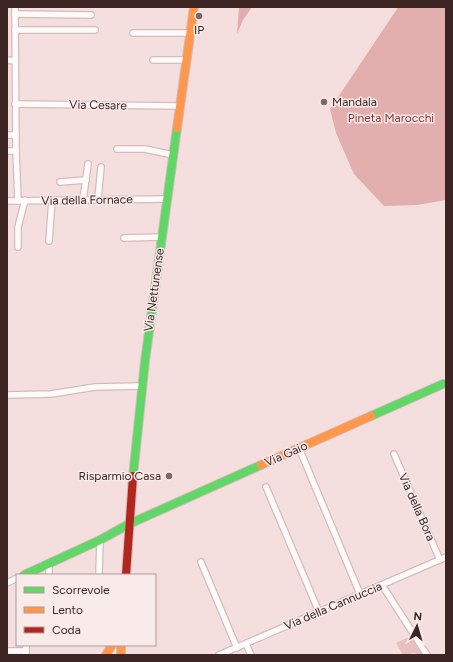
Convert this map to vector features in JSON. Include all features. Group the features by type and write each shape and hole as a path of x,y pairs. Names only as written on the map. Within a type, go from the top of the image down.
{"main road":[{"name":"Via Nettunense","path":"126,574 141,386 194,7"},
{"name":"Via Gaio","path":"26,574 100,540 129,524 443,384"},
{"path":"106,655 111,646"}],"street":[{"path":"15,7 15,104 18,201"},
{"path":"15,14 91,15"},
{"path":"15,30 95,30"},
{"path":"133,33 190,33"},
{"path":"7,60 15,61"},
{"path":"153,60 187,60"},
{"name":"Via Cesare","path":"15,104 180,106"},
{"path":"7,135 16,135"},
{"path":"118,149 145,150 173,155"},
{"path":"7,151 16,151"},
{"path":"83,200 88,164"},
{"path":"98,199 101,167"},
{"path":"60,182 86,180"},
{"name":"Via della Fornace","path":"7,201 167,199"},
{"path":"18,247 18,227 25,200"},
{"path":"49,241 52,200"},
{"path":"124,238 162,237"},
{"path":"7,395 54,394 94,387 141,386"},
{"path":"299,448 360,594"},
{"name":"Via della Bora","path":"394,454 440,560"},
{"path":"266,487 319,612"},
{"path":"99,574 100,540"},
{"name":"Via della Cannuccia","path":"219,655 446,557"},
{"path":"201,562 237,648"},
{"path":"48,564 49,574"},
{"path":"7,583 16,578"},
{"path":"382,585 427,655"},
{"path":"246,644 251,655"},
{"path":"7,651 26,650"}],"shaded area":[{"path":"411,636 423,655 416,655 415,653 403,655 396,643"}],"green space":[{"path":"239,7 252,7 243,20 237,34"},
{"name":"Pineta Marocchi","path":"396,7 446,7 446,200 417,205 384,206 354,174 336,133 330,109 397,9"}],"traffic: fast":[{"path":"133,476 145,361 177,128"},
{"path":"371,416 443,384"},
{"path":"26,574 100,540 129,524 261,465"}],"traffic: slow":[{"path":"177,128 194,7"},
{"path":"261,465 371,416"},
{"path":"106,655 111,646"},
{"path":"121,646 121,655"}],"traffic: jam":[{"path":"126,574 133,476"}],"place":[{"name":"IP","path":"199,16"},
{"name":"Mandala","path":"324,102"},
{"name":"Risparmio Casa","path":"169,476"}]}
